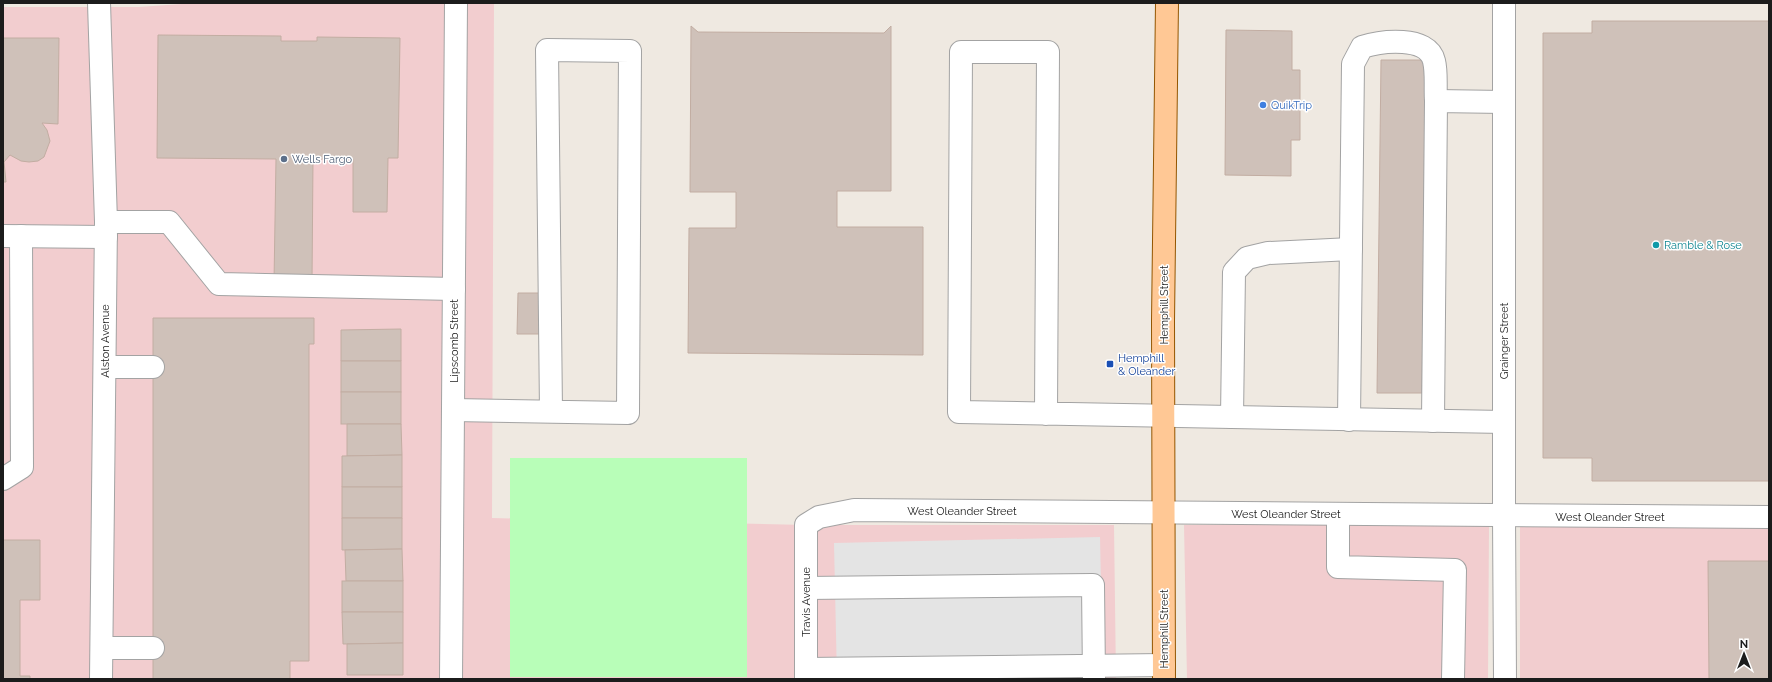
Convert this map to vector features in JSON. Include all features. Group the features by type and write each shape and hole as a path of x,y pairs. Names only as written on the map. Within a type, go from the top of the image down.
{"main road":[{"name":"Hemphill Street","path":"1164,672 1163,416 1167,3"}],"street":[{"name":"Alston Avenue","path":"99,3 106,229 101,679"},
{"name":"Lipscomb Street","path":"451,679 456,3"},
{"name":"Grainger Street","path":"1504,3 1505,679"},
{"path":"1349,420 1353,64 1362,47 1378,42 1414,43 1425,48 1434,60 1436,101 1433,421"},
{"path":"453,410 628,412 630,51 547,50 551,411"},
{"path":"1046,414 1048,52 961,52 959,412 1046,414 1232,417 1349,420 1504,422"},
{"path":"1436,101 1504,102"},
{"path":"3,479 22,466 12,236 106,229 169,222 219,284 454,289"},
{"path":"1232,417 1234,272 1247,258 1268,253 1351,250"},
{"path":"105,367 153,367"},
{"name":"West Oleander Street","path":"806,525 819,517 854,510 1769,517"},
{"path":"1338,514 1338,567 1455,570 1453,679"},
{"name":"Travis Avenue","path":"806,525 806,674"},
{"path":"806,588 1093,585 1094,673"},
{"path":"102,648 152,648"},
{"path":"806,674 1164,672"}],"shaded area":[{"path":"196,3 494,3 492,518 806,525 1114,525 1116,679 3,679 3,7 139,7"},
{"path":"1184,525 1489,525 1488,679 1187,679"},
{"path":"1520,525 1769,526 1769,679 1520,679"},
{"path":"1100,537 1103,679 837,679 834,543"}],"green space":[{"path":"510,458 747,458 747,677 510,677"}],"building":[{"name":"Ramble & Rose","path":"1592,21 1769,21 1769,481 1592,481 1592,458 1543,458 1543,33 1592,33"},
{"path":"691,26 698,32 884,33 891,26 891,191 837,191 837,227 923,227 923,355 688,353 689,228 736,228 736,192 690,192"},
{"name":"QuikTrip","path":"1226,30 1292,31 1292,70 1300,70 1300,140 1291,140 1291,176 1225,175"},
{"name":"Wells Fargo","path":"158,35 281,36 281,41 317,41 317,37 400,38 398,158 388,158 387,212 353,212 353,159 313,159 312,282 274,282 276,159 157,158"},
{"path":"3,38 59,38 58,124 42,123 47,130 50,141 44,157 38,161 21,161 10,155 4,162 6,182 3,182"},
{"path":"1381,60 1426,60 1422,393 1377,393"},
{"path":"518,293 543,293 543,334 517,334"},
{"path":"153,318 314,318 314,344 309,344 309,661 290,661 290,679 153,679"},
{"path":"401,329 401,361 341,361 341,330"},
{"path":"341,361 401,361 401,392 341,392"},
{"path":"341,392 401,392 401,424 341,424"},
{"path":"347,424 401,424 402,455 347,456"},
{"path":"402,455 402,487 342,487 342,456"},
{"path":"342,487 402,487 402,518 342,518"},
{"path":"342,518 402,518 402,549 342,550"},
{"path":"3,540 40,540 40,600 20,600 20,676 30,676 30,679 3,679"},
{"path":"402,549 403,581 346,581 345,550"},
{"path":"1708,561 1769,561 1769,679 1709,679"},
{"path":"342,581 403,581 403,612 342,612"},
{"path":"342,612 403,612 403,643 343,644"},
{"path":"403,643 403,675 347,675 347,644"}],"place":[{"name":"QuikTrip","path":"1263,105"},
{"name":"Wells Fargo","path":"284,159"},
{"name":"Ramble & Rose","path":"1656,245"},
{"name":"Hemphill & Oleander","path":"1110,364"}]}
